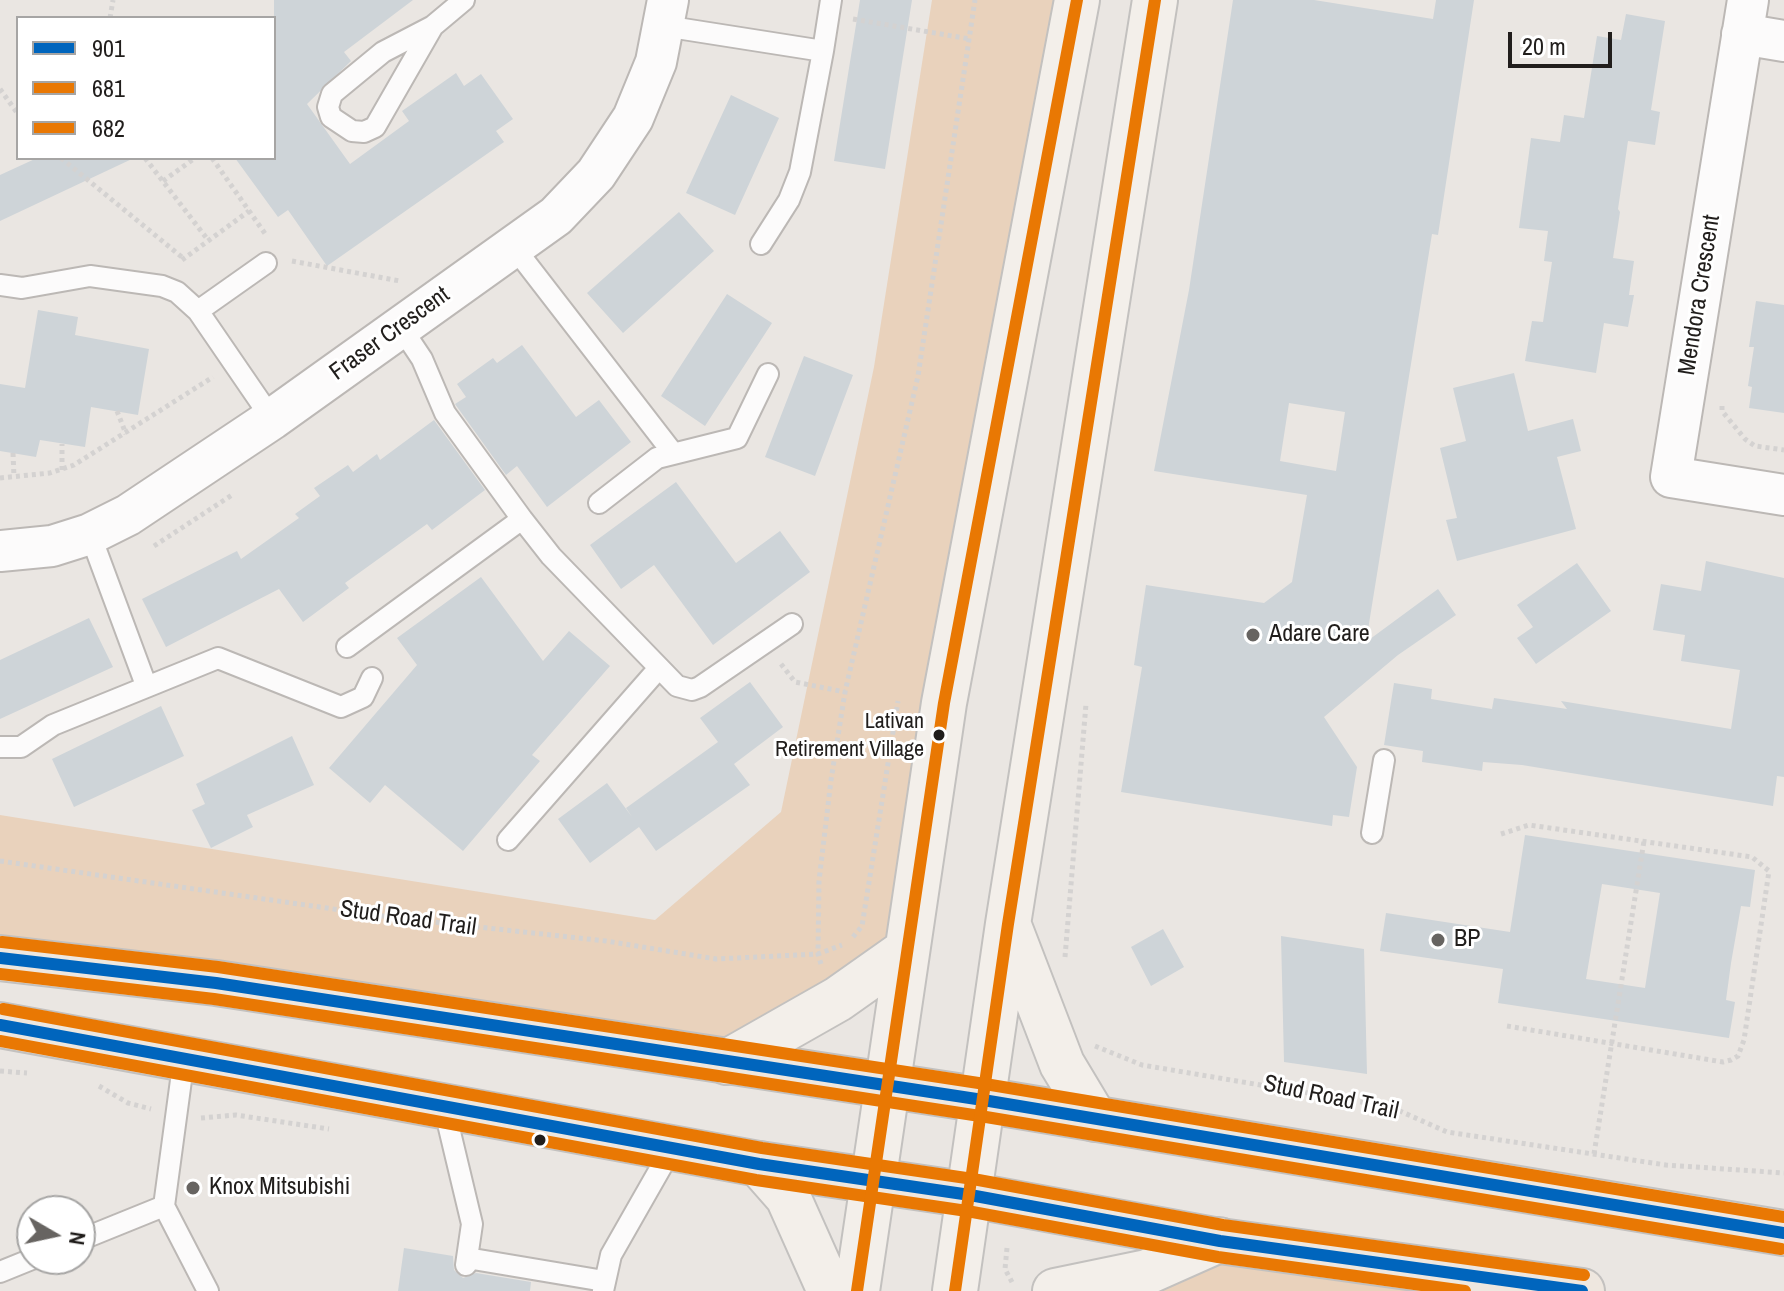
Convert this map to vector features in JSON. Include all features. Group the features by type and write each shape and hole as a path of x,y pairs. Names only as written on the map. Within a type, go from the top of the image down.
{"highway":[{"path":"0,958 216,983 983,1100 1784,1233"},
{"path":"0,1025 759,1164 970,1195 1219,1240 1582,1291"}],"main road":[{"path":"857,1291 947,687 1077,0"},
{"path":"955,1291 1008,924 1155,0"},
{"path":"1008,924 1058,1054 1095,1119"},
{"path":"727,1062 838,999 906,951"},
{"path":"759,1164 788,1197 830,1291"},
{"path":"1034,1288 1147,1272 1219,1240"}],"street":[{"name":"Fraser Crescent","path":"0,551 52,546 90,534 164,494 272,419 396,309 513,246 576,196 615,147 646,91 666,13"},
{"path":"1745,17 1784,41"},
{"name":"Mendora Crescent","path":"1745,17 1671,477 1784,495"}],"lane":[{"path":"433,26 375,127 364,132 352,131 331,117 328,107 332,94 383,52 433,26 464,0"},
{"path":"761,244 789,200 800,172 830,7"},
{"path":"666,13 823,51"},
{"path":"513,246 673,453"},
{"path":"198,311 274,256"},
{"path":"0,285 34,286 90,276 166,287 198,311 272,419"},
{"path":"396,309 445,413 522,519 551,556 677,686 692,690 792,624"},
{"path":"599,503 657,458 726,444 737,438 768,374"},
{"path":"347,647 522,519"},
{"path":"90,534 146,685"},
{"path":"0,747 21,747 42,730 218,658 347,707 363,697 372,678"},
{"path":"508,840 659,668"},
{"path":"1372,833 1384,760"},
{"path":"184,1058 164,1206 208,1291"},
{"path":"444,1107 472,1224 466,1261 604,1286 611,1255 672,1148"},
{"path":"96,1234 164,1206"},
{"path":"1715,1221 1784,1221"}],"path":[{"path":"898,701 862,926 847,942 818,954 822,836 845,692 918,376 934,252 975,0"},
{"path":"830,7 970,39"},
{"path":"0,89 16,111"},
{"path":"63,160 183,258"},
{"path":"147,160 208,240"},
{"path":"163,181 192,160"},
{"path":"213,160 249,211 274,256 405,282 396,309"},
{"path":"166,287 183,258 249,211"},
{"path":"0,478 62,470 126,434 233,363"},
{"path":"1722,398 1722,411 1745,439 1755,446 1784,450"},
{"path":"117,411 126,434"},
{"path":"62,444 62,470"},
{"path":"13,453 14,477"},
{"path":"767,643 795,682 845,692"},
{"path":"1065,964 1086,697"},
{"path":"1501,834 1529,825 1759,860 1769,871 1744,1040 1738,1056 1723,1062 1507,1026"},
{"path":"1594,1154 1644,841"},
{"name":"Stud Road Trail","path":"0,861 396,918 606,941 716,959 818,954"},
{"name":"Stud Road Trail","path":"1089,1045 1112,1050 1142,1065 1391,1107 1447,1132 1698,1169 1784,1173"},
{"path":"0,1071 33,1073"},
{"path":"91,1082 137,1107"},
{"path":"199,1118 236,1115 340,1131"},
{"path":"1007,1248 1005,1269 1034,1288"}],"shaded area":[{"path":"932,0 1077,0 906,951 727,1062 0,958 0,815 655,920 781,812 874,367"},
{"path":"1219,1240 1582,1291 1055,1291"}],"building":[{"path":"274,0 413,0 344,52 351,61 307,104 350,164 409,121 402,111 456,73 464,86 481,74 513,119 496,131 504,142 327,266 288,210 278,217 236,160 276,160"},
{"path":"860,0 912,0 885,169 834,161"},
{"path":"1233,0 1314,0 1433,19 1436,0 1474,0 1438,235 1432,234 1366,642 1438,589 1456,615 1398,655 1324,717 1357,767 1349,817 1333,815 1332,826 1121,792 1142,667 1134,665 1146,585 1264,603 1292,582 1307,495 1154,471 1189,290","holes":["1289,403 1345,412 1336,471 1280,461"]},
{"path":"1626,14 1665,21 1651,110 1660,112 1655,145 1628,141 1618,209 1613,258 1634,261 1629,295 1634,295 1628,327 1604,323 1596,373 1525,361 1532,321 1543,322 1552,262 1544,261 1548,231 1519,228 1531,138 1560,142 1564,115 1584,118 1597,36 1621,40"},
{"path":"731,95 779,118 735,215 686,193"},
{"path":"33,160 130,160 0,221 0,175"},
{"path":"679,212 714,251 623,333 587,293"},
{"path":"727,294 772,323 705,426 661,396"},
{"path":"1756,301 1784,305 1784,413 1749,408 1752,387 1748,386 1754,347 1749,347"},
{"path":"38,310 78,317 75,335 149,349 138,415 91,407 85,447 40,440 36,457 0,451 0,384 25,388"},
{"path":"522,345 576,417 599,400 631,442 547,507 517,466 506,475 455,404 466,397 457,384 493,358 497,363"},
{"path":"804,356 853,375 815,476 765,457"},
{"path":"1514,373 1528,431 1573,419 1581,451 1557,457 1576,529 1457,561 1446,520 1457,518 1440,448 1466,441 1453,388"},
{"path":"434,420 485,490 432,530 427,524 345,583 349,588 303,622 279,589 166,647 142,599 237,551 241,559 299,518 295,514 320,496 314,488 348,465 353,472 377,454 380,460"},
{"path":"676,482 736,563 780,531 810,572 713,645 654,565 621,589 590,545"},
{"path":"1706,561 1784,578 1784,777 1777,776 1773,806 1522,765 1483,762 1482,771 1422,762 1423,751 1384,745 1394,683 1432,689 1431,699 1492,709 1494,698 1567,709 1561,701 1731,729 1740,670 1681,661 1685,635 1653,630 1661,584 1701,591"},
{"path":"1577,563 1611,611 1536,664 1517,638 1533,627 1517,605"},
{"path":"481,577 543,661 569,631 610,666 532,755 540,761 463,851 385,785 370,803 329,768 417,665 397,638"},
{"path":"89,618 113,667 0,719 0,660"},
{"path":"750,682 783,727 734,764 750,785 656,851 639,827 590,863 558,819 607,783 632,817 626,808 718,742 700,718"},
{"path":"161,706 184,756 74,807 52,759"},
{"path":"292,736 314,785 247,815 253,827 211,848 192,810 205,804 196,784"},
{"path":"1525,835 1755,870 1750,907 1741,906 1731,963 1726,1000 1735,1002 1729,1038 1498,1003 1503,969 1380,951 1386,913 1510,932","holes":["1602,884 1660,893 1645,988 1586,979"]},
{"path":"1163,929 1184,967 1151,986 1131,947"},
{"path":"1281,936 1364,949 1367,1074 1284,1062"},
{"path":"404,1248 453,1256 454,1270 463,1278 476,1273 531,1282 530,1291 398,1291"}],"transit line":[{"path":"857,1291 944,703 1077,0"},
{"path":"955,1291 1008,924 1155,0"},
{"name":"682","path":"2,942 218,967 985,1084 1784,1217"},
{"name":"901","path":"0,958 216,983 983,1100 1784,1233"},
{"name":"681","path":"0,974 214,999 980,1116 1781,1249"},
{"name":"682","path":"3,1009 762,1148 973,1179 1223,1225 1584,1275"},
{"name":"901","path":"0,1025 759,1164 970,1195 1220,1241 1582,1291"},
{"name":"681","path":"0,1041 756,1180 967,1211 1218,1257 1465,1291"}],"place":[{"name":"Adare Care","path":"1253,635"},
{"name":"Lativan Retirement Village","path":"939,735"},
{"name":"BP","path":"1438,940"},
{"name":"Knox Mitsubishi","path":"193,1188"}]}
